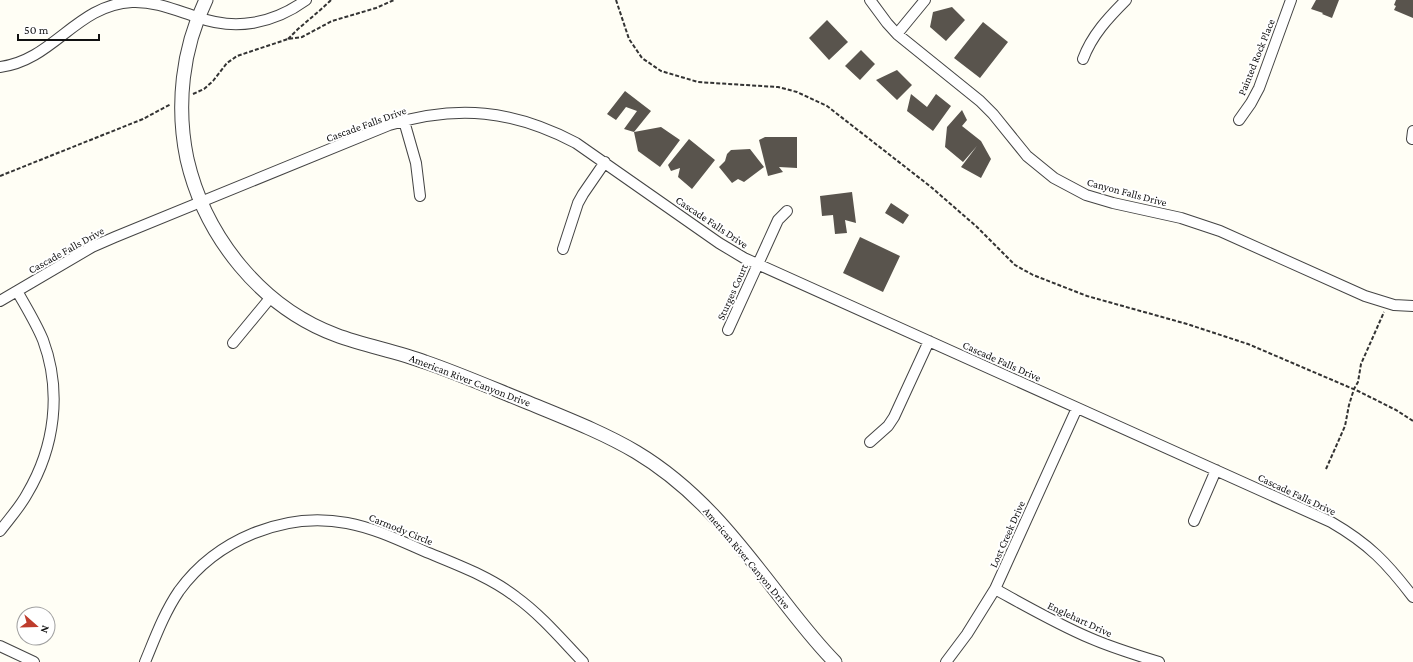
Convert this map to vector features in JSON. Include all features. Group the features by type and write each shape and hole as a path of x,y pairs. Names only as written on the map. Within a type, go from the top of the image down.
{"street":[{"name":"American River Canyon Drive","path":"206,0 198,18 190,43 185,68 182,98 182,124 185,150 190,170 208,219 226,248 242,268 271,297 294,314 334,335 358,343 410,356 439,367 588,427 637,453 682,485 716,518 739,544 813,639 835,662"},
{"path":"0,67 18,62 37,54 90,14 120,4 132,2 151,3 169,7 198,18 229,25 267,21 279,17 296,8 306,0"},
{"name":"Canyon Falls Drive","path":"870,0 897,34 980,101 1027,156 1040,168 1070,188 1086,195 1113,203 1200,224 1220,231 1365,296 1388,303 1413,306"},
{"path":"897,34 925,0"},
{"path":"1083,59 1092,38 1101,26 1126,0"},
{"name":"Painted Rock Place","path":"1239,120 1259,88 1290,0"},
{"name":"Cascade Falls Drive","path":"0,301 115,236 389,125 427,116 450,113 473,113 511,118 534,124 555,132 576,143 605,162 719,244 758,264 1331,522 1366,544 1381,558 1413,597"},
{"path":"404,121 416,163 420,196"},
{"path":"563,249 578,203 605,162"},
{"name":"Sturges Court","path":"728,330 778,220 787,211"},
{"path":"0,531 22,502 40,470 49,445 54,409 54,391 48,357 35,323 17,292"},
{"path":"233,343 271,297"},
{"path":"870,442 888,426 894,417 929,341"},
{"name":"Lost Creek Drive","path":"946,662 967,634 995,589 1077,408"},
{"path":"1194,521 1216,470"},
{"name":"Carmody Circle","path":"145,662 161,622 179,591 191,577 218,553 249,535 265,529 301,521 346,523 380,532 491,580 517,597 533,611 583,662"},
{"name":"Englehart Drive","path":"995,589 1091,639 1159,662"},
{"path":"0,646 34,662"}],"path":[{"path":"288,39 298,28 315,16 331,0"},
{"path":"0,176 143,118 182,98 204,89 214,81 227,64 237,56 288,39 302,37 332,21 376,8 394,0"},
{"path":"616,0 629,39 642,58 661,71 698,82 778,87 797,92 827,106 931,187 977,227 1015,265 1033,275 1087,296 1187,324 1248,344 1354,389 1396,410 1413,422"},
{"path":"1326,469 1345,426 1348,405 1358,382 1363,358 1388,303"}],"building":[{"path":"1316,0 1339,0 1332,18 1311,9"},
{"path":"1396,0 1413,0 1413,18 1394,10"},
{"path":"952,7 965,20 946,41 930,27 933,12"},
{"path":"827,20 848,42 829,60 809,38"},
{"path":"983,22 1008,42 980,78 954,58"},
{"path":"861,50 875,64 860,80 845,66"},
{"path":"897,70 912,85 897,100 876,80"},
{"path":"625,91 651,111 634,132 624,129 637,111 626,107 616,120 607,114"},
{"path":"911,94 927,107 936,94 951,106 933,131 907,111"},
{"path":"962,110 967,120 962,126 981,141 991,159 981,178 961,167 977,146 963,162 945,147 947,127"},
{"path":"661,127 680,140 660,167 638,151 634,132"},
{"path":"765,137 797,137 797,168 779,167 783,172 768,176 759,140"},
{"path":"689,139 715,160 692,189 678,177 680,168 671,171 668,165"},
{"path":"750,149 764,167 744,182 738,179 732,183 719,167 725,161 727,154 731,150"},
{"path":"852,192 856,223 845,220 847,233 835,234 833,215 822,216 820,196"},
{"path":"891,203 909,215 903,224 885,213"},
{"path":"860,237 900,256 883,292 843,273"}]}
